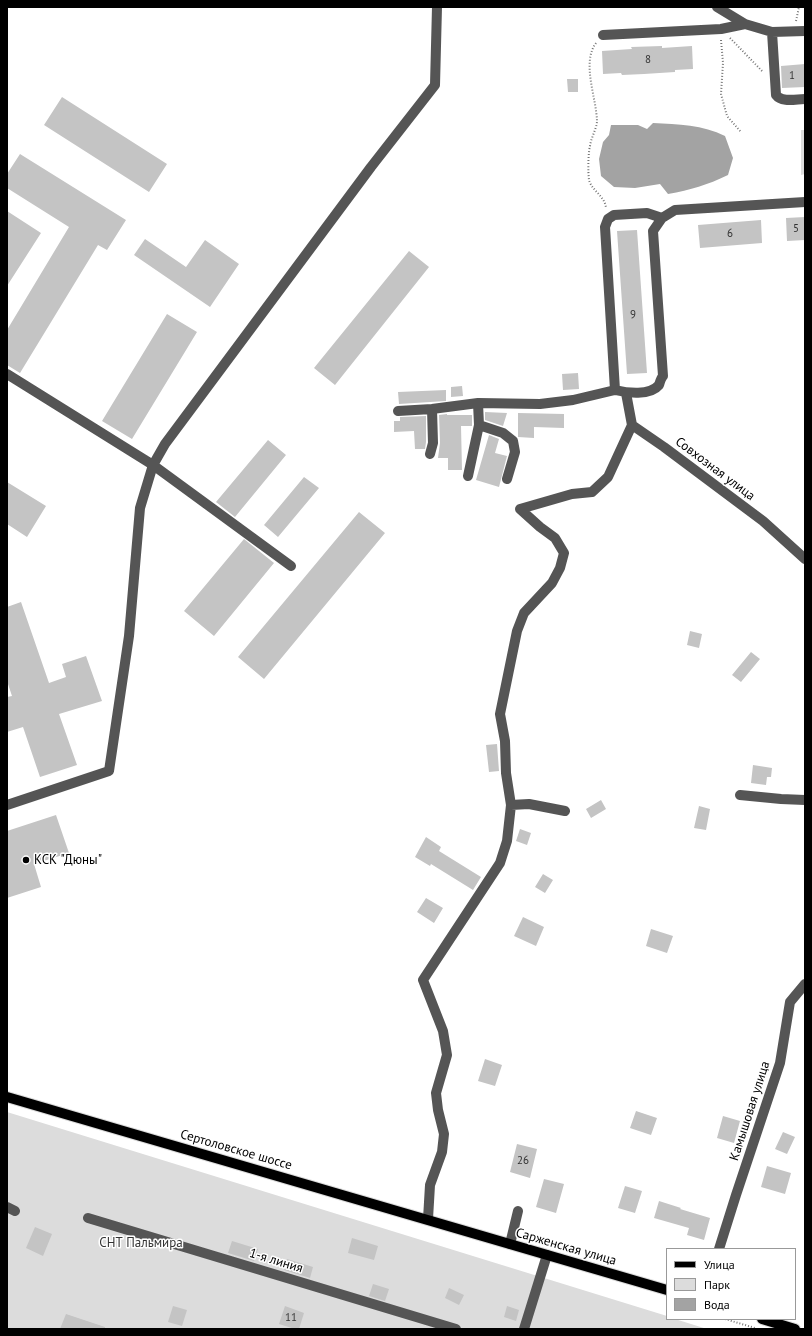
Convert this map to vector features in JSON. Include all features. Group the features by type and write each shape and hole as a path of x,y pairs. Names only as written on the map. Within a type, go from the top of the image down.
{"main road":[{"name":"Сертоловское шоссе","path":"7,1097 458,1228"},
{"name":"Сарженская улица","path":"458,1228 666,1290"},
{"path":"765,1320 795,1329"}],"street":[{"path":"7,805 109,771 129,636 140,508 153,465 165,444 179,425 435,85 437,7"},
{"path":"717,7 745,24 772,32 805,31"},
{"path":"603,35 721,29 745,24"},
{"path":"772,32 776,95 782,100 805,99"},
{"path":"398,412 478,403 540,404 573,400 615,390 626,393 649,392 658,385 663,376 653,231 662,218 675,210 805,202"},
{"path":"615,390 604,227 608,220 614,215 647,213 662,218"},
{"path":"7,374 153,465 291,566"},
{"path":"428,1219 430,1185 442,1152 444,1134 438,1110 436,1093 446,1055 443,1031 424,980 500,863 507,841 511,805 506,773 505,741 500,714 517,631 524,613 552,583 560,568 564,553 556,538 520,509 572,494 592,492 608,477 632,425 626,393"},
{"path":"468,476 479,425 478,403"},
{"path":"430,454 433,443 432,409"},
{"path":"479,425 503,433 513,441 515,452 507,479"},
{"name":"Совхозная улица","path":"632,425 664,447 763,522 805,559"},
{"path":"740,795 805,800"},
{"path":"511,805 528,804 565,811"},
{"name":"Камышовая улица","path":"719,1248 780,1063 790,1002 805,984"},
{"path":"510,1244 518,1211"},
{"name":"1-я линия","path":"88,1218 456,1329"},
{"path":"524,1329 547,1255"}],"path":[{"path":"721,29 775,84"},
{"path":"721,29 723,63 721,94 727,116 741,132"},
{"path":"603,35 594,46 589,63 597,123 590,147 589,179 591,186 601,196 606,205 608,220"},
{"path":"728,1320 758,1329"}],"green space":[{"path":"801,130 805,130 805,174 801,175"},
{"name":"СНТ Пальмира","path":"7,1112 666,1316 666,1320 678,1320 707,1329 7,1329"}],"water":[{"path":"653,123 699,127 725,136 733,158 728,175 699,187 668,194 660,184 635,188 614,187 601,176 599,159 603,142 609,135 611,125 638,125 647,129"}],"building":[{"path":"662,46 662,48 692,46 693,69 644,74 603,74 602,51 632,49 631,47"},
{"path":"805,64 805,87 782,88 781,66"},
{"path":"567,79 578,79 578,92 568,92"},
{"path":"62,97 167,164 149,192 44,125"},
{"path":"20,154 126,220 107,250 98,245 20,373 7,365 7,330 69,227 7,188 7,174"},
{"path":"7,211 41,233 7,286"},
{"path":"805,217 805,240 787,241 786,218"},
{"path":"761,220 762,243 700,248 698,225"},
{"path":"637,230 647,373 627,374 617,231"},
{"path":"145,239 186,267 205,240 239,264 210,307 134,255"},
{"path":"409,251 429,267 335,385 314,368"},
{"path":"167,314 197,332 132,439 102,421"},
{"path":"578,373 579,389 563,390 562,374"},
{"path":"462,386 463,396 451,397 451,387"},
{"path":"446,390 446,401 399,404 398,392"},
{"path":"485,412 507,413 503,426 485,420"},
{"path":"518,413 564,414 564,428 534,427 534,438 518,437"},
{"path":"439,415 472,415 472,426 461,426 462,470 448,470 448,458 438,458 440,443"},
{"path":"426,416 425,449 415,449 414,431 394,432 394,421 400,421 400,417"},
{"path":"489,435 499,439 495,453 507,456 499,487 476,480"},
{"path":"268,440 286,455 235,517 216,502"},
{"path":"304,477 319,488 278,537 264,525"},
{"path":"7,482 46,506 27,537 7,524"},
{"path":"359,512 385,533 264,679 238,657"},
{"path":"244,539 274,563 214,636 184,611"},
{"path":"21,602 49,683 66,677 62,664 86,656 102,701 59,714 77,765 40,777 23,727 7,732 7,697 12,696 7,681 7,607"},
{"path":"690,631 702,634 699,648 687,645"},
{"path":"751,652 760,659 741,682 732,675"},
{"path":"497,744 499,771 489,772 486,745"},
{"path":"753,765 772,768 771,777 767,777 766,785 751,783"},
{"path":"601,800 606,809 591,818 586,809"},
{"path":"699,806 710,809 706,830 694,828"},
{"name":"КСК \"Дюны\"","path":"56,815 69,853 34,864 41,887 7,898 7,831"},
{"path":"520,829 531,833 527,845 516,841"},
{"path":"426,837 441,847 439,851 481,877 473,890 431,864 430,866 415,857"},
{"path":"543,874 553,880 545,893 535,887"},
{"path":"426,898 443,908 434,923 417,912"},
{"path":"523,917 544,927 536,946 514,936"},
{"path":"651,929 673,936 667,953 646,946"},
{"path":"485,1059 502,1065 495,1086 478,1081"},
{"path":"636,1111 657,1118 651,1135 630,1128"},
{"path":"723,1116 740,1121 734,1143 717,1138"},
{"path":"783,1132 795,1137 787,1154 775,1149"},
{"path":"517,1144 537,1149 530,1178 510,1172"},
{"path":"767,1166 791,1173 785,1194 761,1187"},
{"path":"544,1179 564,1184 556,1213 536,1207"},
{"path":"625,1186 642,1191 635,1213 618,1208"},
{"path":"659,1201 710,1218 704,1240 687,1235 689,1228 654,1218"},
{"path":"35,1227 52,1234 43,1256 26,1248"},
{"path":"352,1238 378,1246 374,1260 348,1253"},
{"path":"232,1241 258,1249 254,1261 228,1253"},
{"path":"287,1259 313,1267 310,1278 284,1270"},
{"path":"373,1284 389,1289 385,1301 369,1296"},
{"path":"449,1288 464,1295 459,1305 445,1298"},
{"path":"173,1306 187,1310 182,1326 168,1322"},
{"path":"285,1306 304,1313 299,1329 279,1324"},
{"path":"507,1306 519,1310 516,1321 504,1317"},
{"path":"66,1314 105,1327 105,1329 60,1329"}],"place":[{"name":"КСК \"Дюны\"","path":"26,860"}]}
